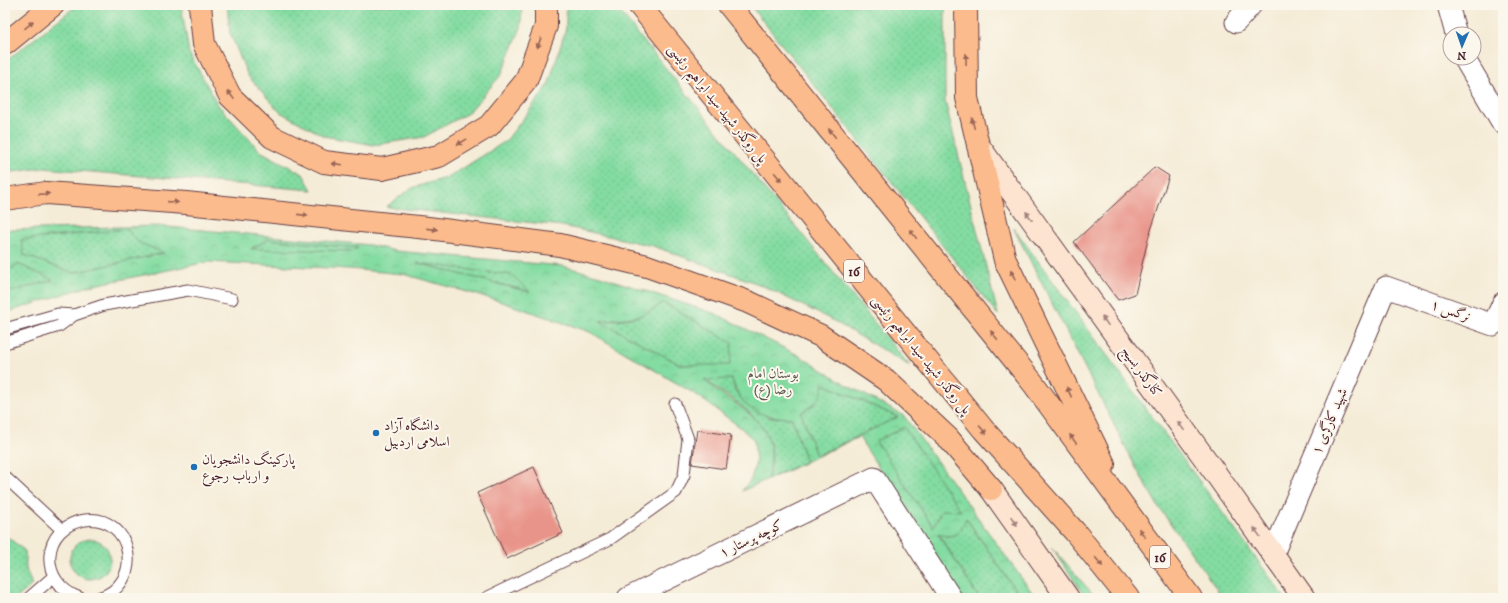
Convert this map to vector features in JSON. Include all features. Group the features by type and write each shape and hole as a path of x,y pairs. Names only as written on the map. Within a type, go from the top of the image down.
{"highway":[{"path":"5,44 53,5"},
{"path":"200,5 204,44 230,96 272,137 324,162 382,169 439,156 489,126 526,81 546,26 546,5"},
{"name":"پل روگذر شهید سید ابراهیم رئیسی","path":"638,5 982,429 1075,532 1128,598"},
{"path":"729,5 1033,383 1129,515"},
{"path":"966,5 967,98 1005,260 1129,515"},
{"path":"5,199 46,193 194,203 428,228 560,245 647,266 748,302 821,336 886,380 948,438 991,489"},
{"name":"16","path":"1129,515 1191,598"}],"main road":[{"name":"کنارگذر بسیج","path":"978,145 1304,598"},
{"path":"991,489 1068,598"}],"street":[{"path":"1236,22 1251,5"},
{"path":"1448,5 1454,26"},
{"path":"1470,66 1498,102 1503,124"},
{"name":"شهید کارگری ۱","path":"1272,554 1386,287"},
{"name":"نرگس ۱","path":"1386,287 1493,324 1503,303"},
{"name":"کوچه پرستار ۱","path":"628,598 874,478 951,598"}],"lane":[{"path":"5,343 59,326 74,315 104,305 188,290 232,299"},
{"path":"5,330 58,314 74,315"},
{"path":"486,598 610,539 676,492 684,475 688,439 675,404"},
{"path":"5,477 62,530"},
{"path":"72,597 60,587 53,577 50,565 50,552 54,540 62,530 73,523 86,520 98,521 110,526 120,534 126,544 129,556 128,568 124,580 106,597"},
{"path":"29,598 53,577"}],"green space":[{"path":"77,5 181,5 189,53 218,105 260,151 303,174 312,190 43,168 5,173 5,62"},
{"path":"227,5 522,5 521,28 501,75 468,113 424,137 374,145 324,136 280,112 248,76 230,33"},
{"path":"566,5 614,5 910,366 832,320 759,284 653,246 563,226 386,207 412,188 449,177 506,141 548,86 566,28"},
{"path":"750,5 945,5 945,101 998,315"},
{"name":"بوستان امام رضا (ع)","path":"157,226 370,245 395,251 563,266 600,276 716,314 798,355 847,385 904,416 1036,598 1021,598 966,518 956,534 948,536 938,534 979,598 962,598 859,437 806,462 792,418 762,414 747,406 736,390 732,379 704,380 755,420 764,431 770,444 771,460 767,479 742,491 751,479 756,462 754,440 740,427 695,394 590,332 496,300 403,274 350,269 208,262 89,286 5,313 5,276 11,292 53,280 18,264 5,273 5,230","holes":["127,229 138,242 164,253 73,273 24,255 21,240","268,239 358,248 352,251 251,249","417,263 512,275 530,292","663,302 732,343 730,365 681,365 600,321 633,317 647,313","824,384 898,417 816,456 801,413 813,404 821,394","904,427 961,511 942,510 933,527 876,441"]},
{"path":"1013,227 1285,598 1223,598 1158,506 1135,466"},
{"path":"127,229 138,242 165,253 73,273 24,255 21,240"},
{"path":"268,239 359,248 352,251 250,250"},
{"path":"412,262 513,275 531,292"},
{"path":"18,264 54,280 11,292 5,273"},
{"path":"662,302 733,343 730,366 681,365 599,321 633,318 655,308"},
{"path":"703,379 732,379 735,391 768,417 792,418 806,462 767,480 771,462 770,446 765,432 756,419 744,408"},
{"path":"824,384 898,417 816,456 801,413 814,404"},
{"path":"904,427 962,511 933,527 875,441"},
{"path":"965,517 1021,598 979,598 938,533 949,536 956,534"},
{"path":"5,535 25,551 26,569 32,585 17,598 5,598"},
{"path":"94,539 101,542 107,548 110,559 109,567 101,576 94,579 86,579 79,576 71,567 70,555 73,548 82,540"},
{"path":"1052,547 1096,598 1086,598"}],"building":[{"path":"1155,167 1169,176 1148,239 1135,294 1118,300 1074,242"},
{"path":"697,430 731,435 726,469 692,464"},
{"path":"534,467 563,533 507,559 477,493"}],"place":[{"name":"دانشگاه آزاد اسلامی اردبیل","path":"376,433"},
{"name":"پارکینگ دانشجویان و ارباب رجوع","path":"194,467"}]}
